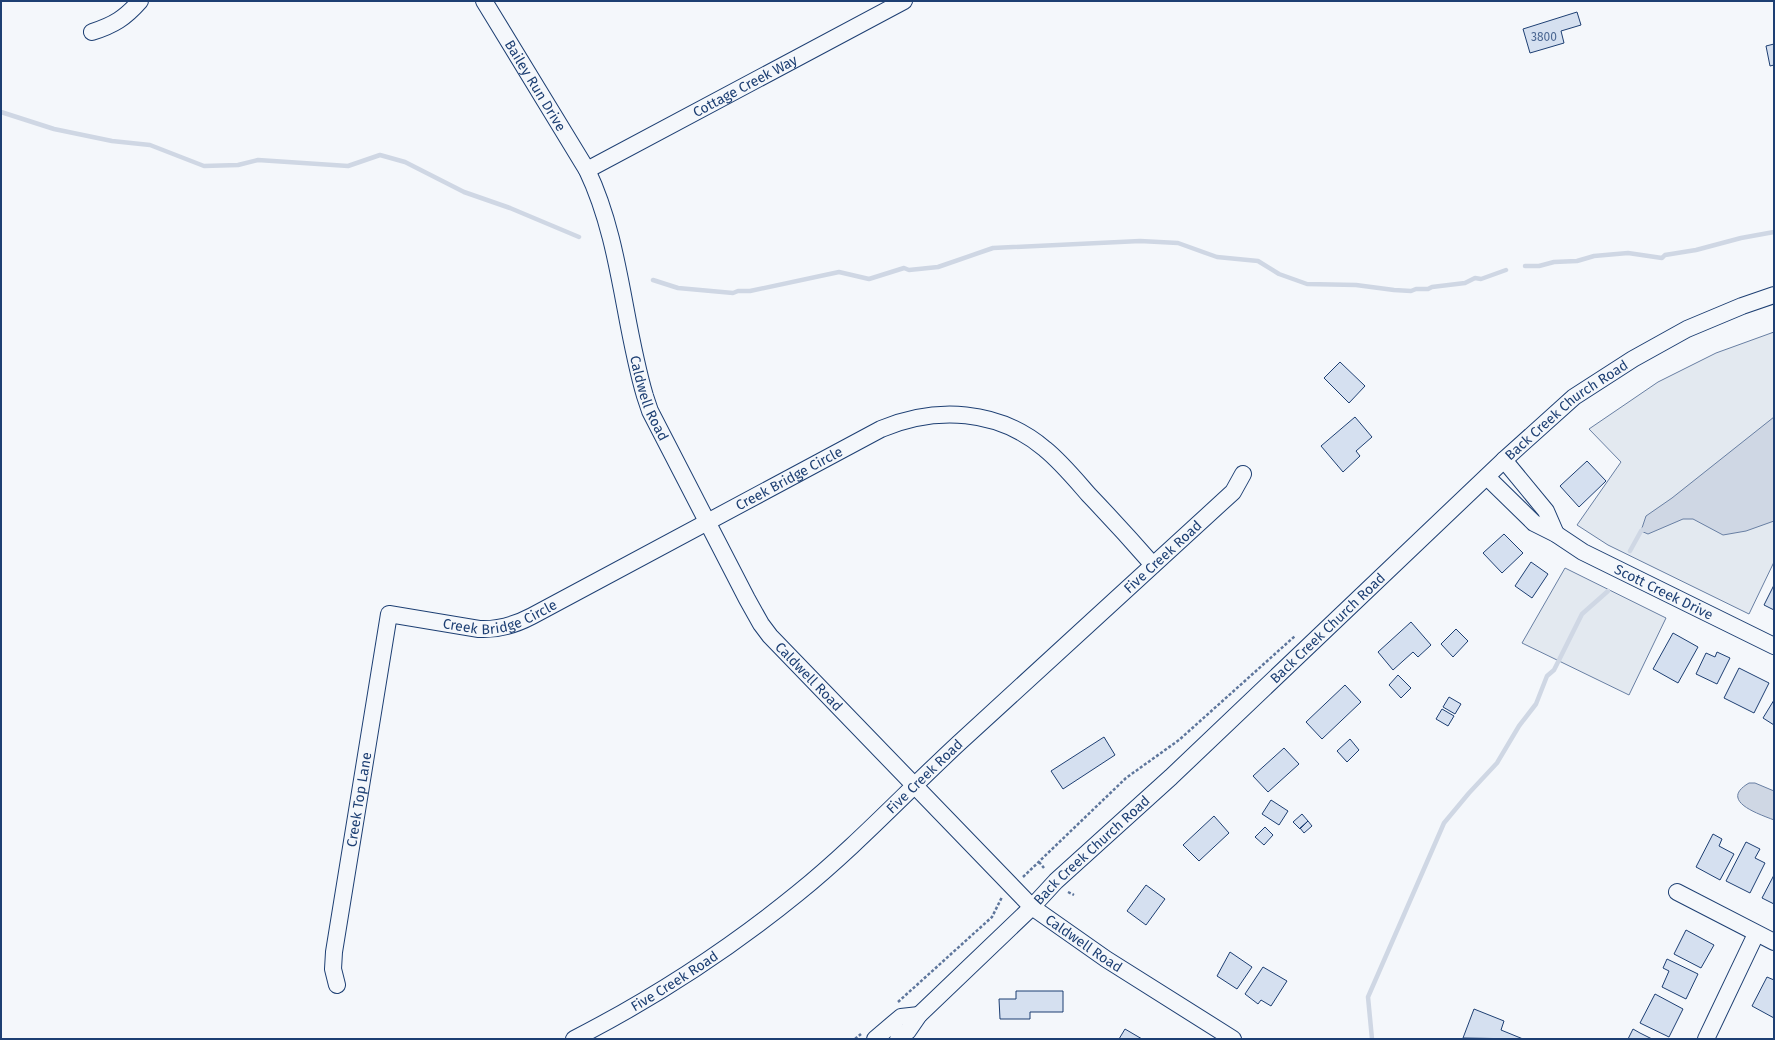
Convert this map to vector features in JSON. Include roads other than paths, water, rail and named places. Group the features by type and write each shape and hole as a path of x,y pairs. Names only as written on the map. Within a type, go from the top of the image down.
{"street":[{"path":"92,32 110,26 126,16 140,1"},
{"name":"Bailey Run Drive","path":"484,1 587,170"},
{"name":"Cottage Creek Way","path":"587,170 904,1"},
{"name":"Caldwell Road","path":"587,170 599,198 608,227 645,396 650,411 753,612 770,636 1032,907 1048,920 1106,958 1234,1039"},
{"name":"Back Creek Church Road","path":"898,1039 908,1031 919,1015 1032,907 1056,881 1171,777 1504,460 1574,397 1633,359 1700,323 1774,295"},
{"name":"Creek Bridge Circle","path":"389,614 478,629 490,630 512,625 532,616 881,429 911,418 927,415 958,414 989,419 1004,424 1026,435 1045,448 1153,565"},
{"path":"1504,460 1546,511 1556,534"},
{"name":"Five Creek Road","path":"574,1039 656,994 723,950 765,919 833,863 914,784 1233,492 1243,474"},
{"name":"Scott Creek Drive","path":"1487,477 1534,523 1556,534 1590,556 1774,646"},
{"name":"Creek Top Lane","path":"337,985 333,969 334,952 389,614"},
{"path":"1677,892 1774,942"},
{"path":"1706,1039 1756,934"},
{"path":"870,1035 901,1017 919,1015"}],"waterway":[{"path":"1,112 54,129 112,141 150,145 204,166 238,165 258,160 348,166 380,155 405,162 464,192 510,208 579,237"},
{"path":"1525,266 1539,266 1554,262 1577,261 1594,256 1628,253 1662,258 1665,255 1696,250 1741,238 1774,232"},
{"path":"653,280 678,288 733,293 738,291 750,291 839,272 869,279 904,268 909,270 938,267 993,248 1140,241 1178,243 1217,257 1258,261 1279,274 1307,284 1356,285 1411,291 1416,289 1428,289 1432,287 1465,283 1475,278 1481,279 1506,270"},
{"path":"1630,551 1641,531 1646,528"},
{"path":"1372,1039 1368,997 1444,823 1497,763 1519,726 1536,704 1547,676 1554,670 1582,614 1608,591"}]}
